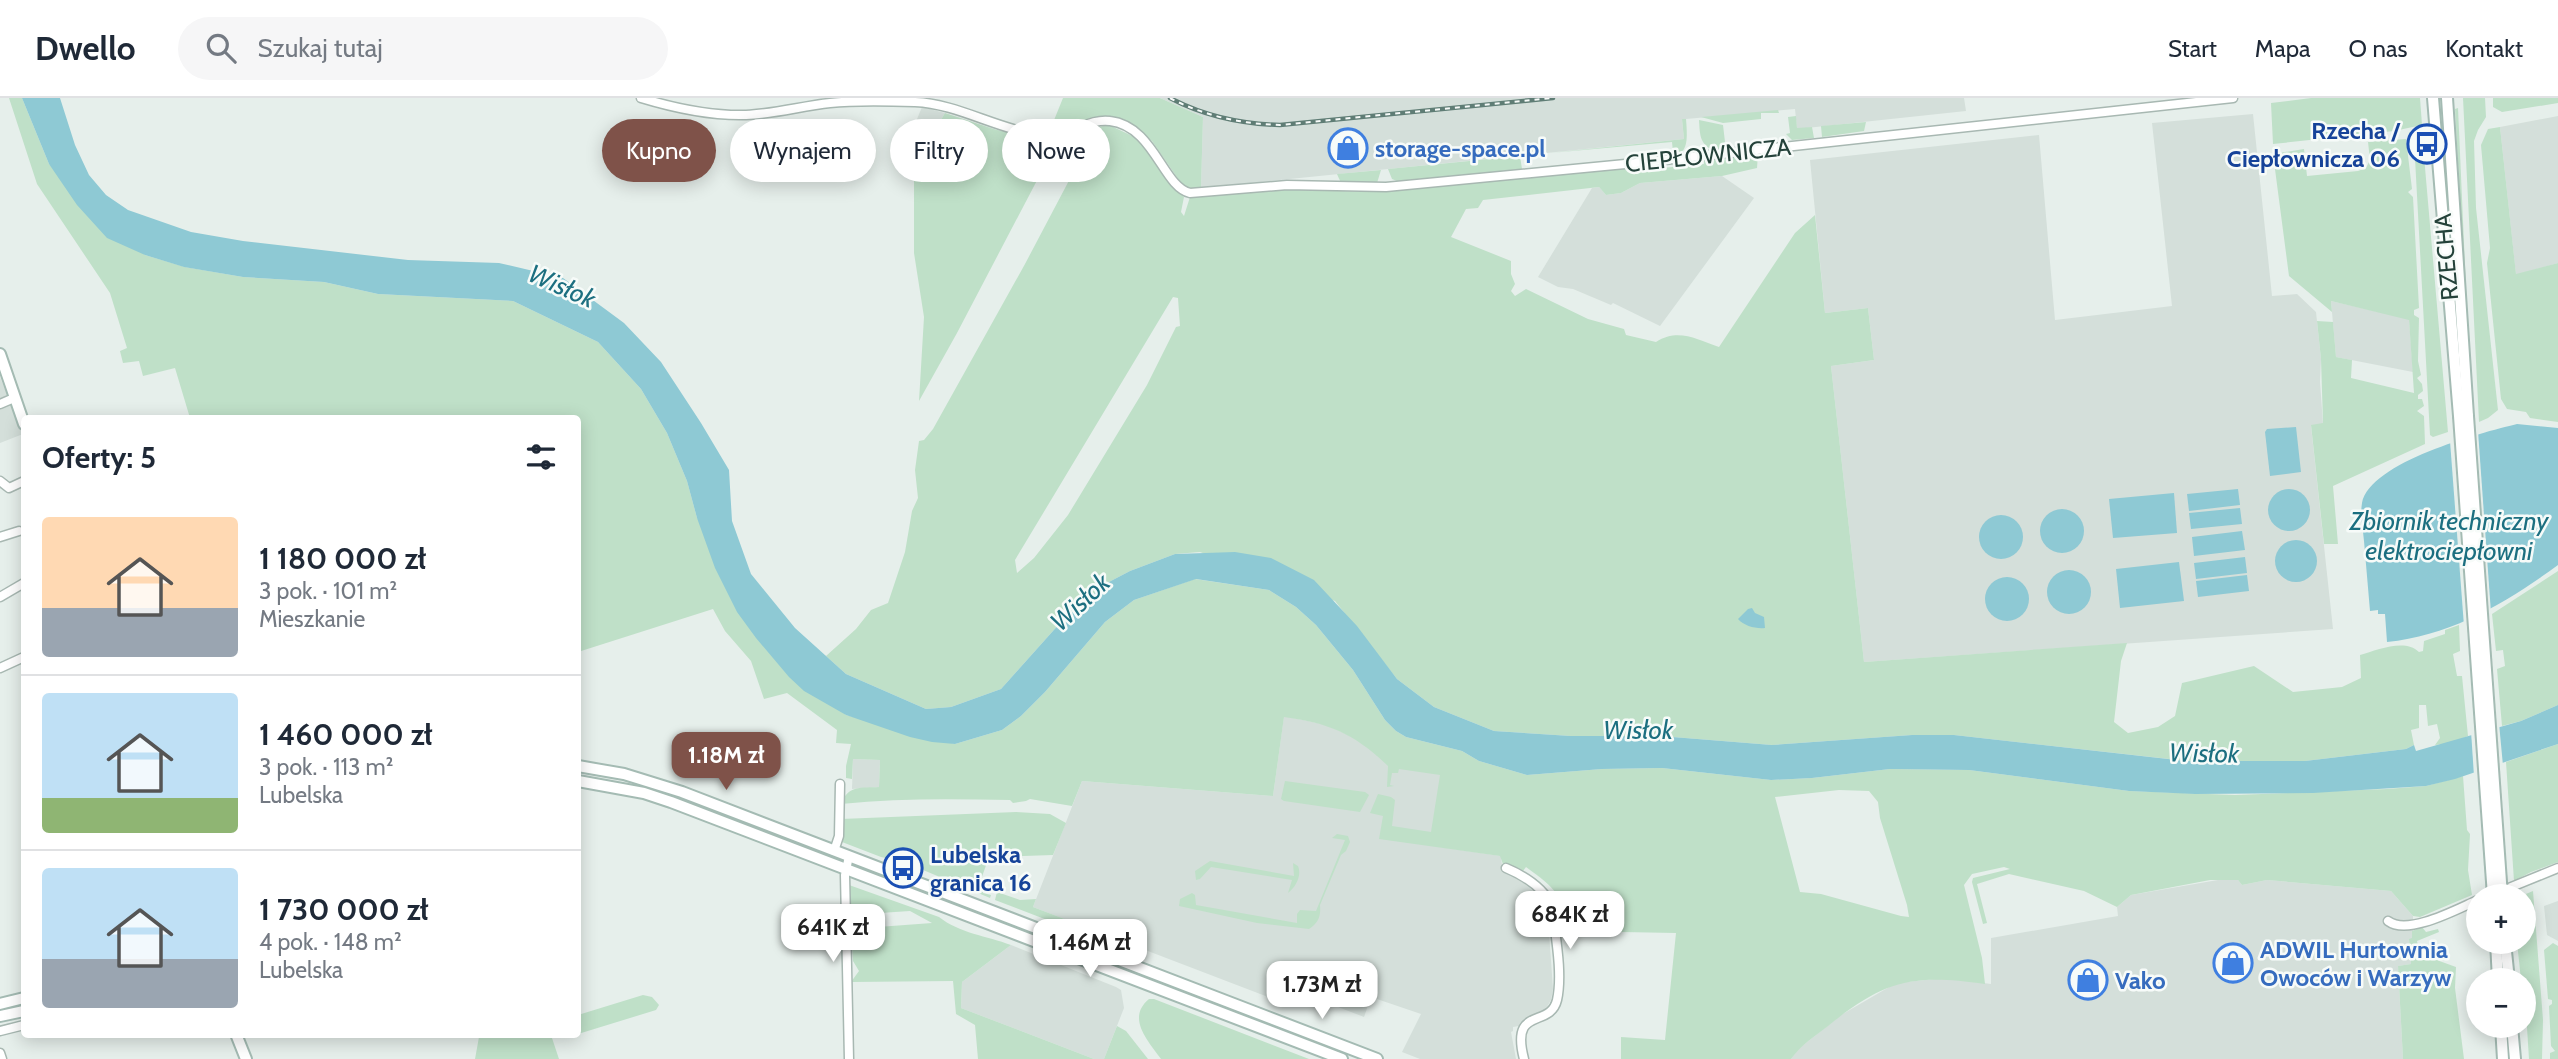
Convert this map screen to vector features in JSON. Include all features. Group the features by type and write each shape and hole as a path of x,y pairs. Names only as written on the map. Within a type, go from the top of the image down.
{"main road":[{"name":"RZECHA","path":"2433,98 2463,416"},
{"name":"RZECHA","path":"2446,98 2463,416"},
{"path":"0,354 21,416"},
{"path":"2463,416 2490,884"},
{"path":"2463,416 2501,884"},
{"path":"581,766 647,780 1377,1059"},
{"path":"581,782 644,793 1342,1059"},
{"path":"0,1004 21,999"},
{"path":"0,1016 21,1012"},
{"path":"238,1038 246,1059"},
{"path":"2502,1038 2503,1059"},
{"path":"2513,1038 2515,1059"}],"street":[{"name":"CIEPŁOWNICZA","path":"641,98 720,115 748,115 832,102 917,102 944,107 996,124 1050,135 1062,135 1099,122 1110,121 1142,138 1182,191 1197,193 1287,185 1386,187 1646,162 2233,98"},
{"path":"0,404 14,398"},
{"path":"0,481 9,488 21,482"},
{"path":"0,537 19,531"},
{"path":"0,597 21,585"},
{"path":"0,668 21,658"},
{"path":"840,783 839,836 841,853 848,864 845,869 849,1059"},
{"path":"1506,868 1521,874 1547,895 1553,916 1559,987 1556,1004 1548,1013 1524,1026 1519,1039 1524,1059"},
{"path":"2520,884 2558,868"},
{"path":"2388,921 2394,925 2416,925 2466,905"},
{"path":"0,1031 21,1026"},
{"path":"0,1053 2,1059"}],"shaded area":[{"path":"1160,98 1964,98 1966,111 1797,129 1795,109 1682,119 1684,139 1201,188 1203,117"},
{"path":"922,107 945,113 941,119 917,119"},
{"path":"2253,114 2272,296 2297,294 2316,312 2323,424 2311,426 2333,629 1864,662 1831,366 1874,360 1868,308 1825,313 1810,160 2039,135 2055,320 2172,306 2152,123"},
{"path":"2558,116 2558,263 2516,275 2500,127"},
{"path":"1722,176 1754,198 1660,326 1613,303 1611,305 1573,289 1558,287 1538,277 1592,188 1599,187 1606,195 1621,193 1640,183"},
{"path":"2331,301 2409,319 2413,372 2336,357"},
{"path":"0,377 21,435 0,443"},
{"path":"1284,716 1327,725 1369,748 1444,774 1437,842 1380,838 1501,856 1502,866 1541,897 1547,908 1553,989 1545,1010 1513,1027 1511,1032 1516,1059 1420,1059 1402,1052 1421,1014 1371,997 1364,1017 1325,1002 1284,1003 1033,907 1082,781 1273,796"},
{"path":"853,759 880,760 879,787 852,789"},
{"path":"2218,880 2238,880 2242,885 2267,880 2391,891 2413,916 2413,939 2409,939 2411,964 2398,966 2403,1059 1791,1059 1797,1050 1841,1015 1896,983 1945,978 1991,984 1991,938 2118,916 2117,907 2131,895"},
{"path":"2558,901 2558,941 2547,935 2544,906"},
{"path":"1011,945 1121,990 1124,1008 1104,1059 1094,1059 961,1008 962,982"}],"green space":[{"path":"9,98 22,98 49,164 145,255 185,267 243,277 324,282 378,294 513,301 598,342 641,389 667,433 687,481 697,518 846,715 955,744 1002,730 1045,692 1105,622 1134,600 1195,579 1269,590 1296,607 1316,625 1353,670 1385,720 1406,737 1462,751 1479,761 1527,775 1602,769 1662,768 1771,780 1890,769 1969,770 2129,791 2235,795 2426,786 2463,776 2467,830 2470,834 2468,870 2470,884 2466,884 2466,898 2420,917 2413,916 2391,891 2267,880 2242,885 2238,880 2210,880 2131,895 2117,907 2084,891 2009,874 1977,884 1987,923 1983,924 1973,878 2010,869 2004,867 1972,874 1964,885 1982,958 1985,984 1918,981 1883,990 1848,1011 1808,1041 1791,1059 1621,1059 1621,1037 1665,1040 1676,933 1567,931 1563,908 1556,893 1526,867 1523,871 1510,866 1504,867 1500,856 1379,839 1383,816 1370,813 1378,794 1395,800 1392,826 1431,832 1440,775 1399,769 1398,773 1392,773 1390,785 1394,786 1387,787 1388,766 1364,746 1328,727 1284,717 1273,796 1082,781 1072,806 1030,799 1013,803 1010,800 946,799 841,804 851,791 879,787 880,760 853,759 852,779 846,778 851,744 836,743 837,730 787,693 764,699 751,661 725,631 713,609 581,651 581,415 189,415 175,368 143,376 139,361 123,363 120,351 127,348 110,293 37,184","holes":["1839,790 1869,791 1878,802 1880,818 1909,917 1821,894 1800,892 1775,797"]},
{"path":"1063,98 1160,98 1203,117 1201,188 1185,189 1152,141 1120,120 1054,119"},
{"path":"2311,98 2420,98 2422,125 2394,131 2273,144 2271,103"},
{"path":"2463,98 2485,98 2486,117 2474,141 2476,208 2498,410 2479,422"},
{"path":"2493,98 2558,98 2558,103 2502,112 2493,107"},
{"path":"2458,108 2470,379 2455,109"},
{"path":"1778,110 1779,113 1761,113 1761,119 1723,123 1701,117"},
{"path":"945,113 963,119 941,119"},
{"path":"1796,116 1797,128 1812,127 1814,138 1792,140 1786,134 1790,133 1788,117"},
{"path":"1682,119 1686,119 1685,147 1682,152 1670,156 1648,157 1673,152 1672,142 1550,153 1684,139"},
{"path":"1699,120 1723,125 1725,142 1722,148 1713,150 1705,145 1701,138"},
{"path":"1866,122 1864,131 1822,137 1821,126"},
{"path":"1110,125 1143,141 1172,186 1184,197 1181,212 1184,216 1190,197 1269,189 1376,192 1629,167 1641,170 1704,164 1704,160 1758,154 1757,168 1722,176 1640,183 1621,193 1606,195 1599,187 1483,200 1478,208 1466,209 1451,237 1511,261 1511,274 1515,284 1511,291 1515,296 1526,289 1588,319 1624,329 1626,335 1656,342 1680,335 1719,347 1795,233 1815,215 1825,313 1868,308 1874,360 1831,366 1864,662 2127,643 2121,661 2114,722 2128,733 2158,727 2175,716 2182,683 2254,666 2293,692 2342,687 2361,678 2360,655 2399,645 2423,651 2424,641 2445,634 2445,630 2459,625 2460,651 2453,654 2457,676 2462,676 2468,736 2452,743 2435,745 2440,738 2437,724 2428,726 2426,705 2419,705 2419,728 2411,730 2414,745 2406,749 2305,761 2187,761 1954,735 1912,735 1772,745 1660,736 1571,736 1494,731 1434,707 1397,679 1335,601 1200,552 1175,554 1107,583 1061,622 1001,689 951,707 926,709 846,674 826,656 856,629 871,610 888,603 905,552 912,511 918,498 915,470 919,441 924,440 933,429 1068,182 1110,182","holes":["1173,297 1178,298 1180,326 1176,327 1147,385 1068,515 1034,558 1017,573 1015,560"]},
{"path":"988,127 1002,131 1002,182 1036,182 919,401 924,317 914,253 914,182 988,182"},
{"path":"2500,127 2516,274 2558,263 2558,422 2530,418 2526,412 2507,409 2501,399 2487,263 2490,248 2481,145 2488,129"},
{"path":"2409,132 2422,133 2448,432 2433,437 2430,435 2414,140"},
{"path":"2406,139 2412,189 2408,192 2413,197 2419,308 2414,310 2414,315 2419,318 2418,361 2421,375 2417,378 2423,391 2418,395 2418,399 2422,399 2424,406 2417,411 2424,416 2425,444 2333,486 2338,544 2324,544 2311,425 2323,423 2317,321 2333,322 2336,357 2352,360 2351,378 2414,393 2409,320 2331,301 2332,312 2289,276 2273,154 2304,149 2307,176 2358,171 2366,168 2370,160 2368,142"},
{"path":"1520,156 1522,169 1397,181 1392,179 1388,169"},
{"path":"1381,170 1377,183 1341,183 1337,174"},
{"path":"2558,571 2558,705 2502,726 2497,669 2505,666 2503,650 2496,651 2492,614"},
{"path":"2558,744 2558,862 2514,881 2506,762"},
{"path":"1285,781 1365,792 1369,795 1360,812 1284,801 1281,799"},
{"path":"1016,812 1050,814 1066,823 1053,855 989,857 979,885 985,888 983,893 991,895 990,898 904,862 881,857 842,842 841,819"},
{"path":"1337,834 1348,836 1350,842 1341,855 1320,905 1319,918 1309,929 1257,923 1179,906 1180,899 1192,893 1195,895 1196,905 1297,923 1300,910 1316,911 1345,840 1332,838"},
{"path":"1210,861 1294,876 1293,863 1298,866 1299,877 1288,893 1292,880 1211,867 1196,880 1195,871"},
{"path":"849,885 939,917 964,931 1011,945 962,982 961,1008 1094,1059 978,1059 975,1025 956,1014 953,981 851,982 859,971 853,961 851,929 932,923 910,911 850,915"},
{"path":"997,892 1020,900 1036,899 1033,907 1146,950 1133,953 995,900"},
{"path":"2422,927 2426,932 2438,929 2439,932 2417,941 2420,954 2456,967 2455,988 2464,1059 2403,1059 2398,966 2411,964 2409,939 2412,938 2412,931"},
{"path":"2536,930 2543,1020 2542,1059 2529,1059 2528,1038 2536,1038 2536,968 2520,968 2518,954 2536,954"},
{"path":"2553,943 2558,946 2558,1059 2550,1059 2550,1053 2555,1051 2551,1046 2549,1006 2552,1000 2548,999 2544,950"},
{"path":"643,995 652,997 659,1005 656,1010 581,1033 581,1014"},
{"path":"1149,999 1309,1059 1161,1059 1145,1037 1139,1022 1142,1006"},
{"path":"1117,1026 1126,1031 1148,1059 1104,1059"},
{"path":"479,1038 552,1038 559,1059 475,1059"}],"water":[{"name":"Wisłok","path":"22,98 60,98 75,145 89,175 106,195 128,210 191,232 243,241 408,260 499,263 563,278 624,323 661,362 729,470 732,521 751,574 795,628 846,674 926,709 951,707 1001,689 1061,622 1107,583 1130,571 1175,554 1235,552 1271,558 1314,580 1357,626 1397,679 1434,707 1494,731 1571,736 1660,736 1772,745 1912,735 1954,735 2186,761 2305,761 2406,749 2414,745 2416,751 2521,721 2558,705 2558,744 2455,779 2426,786 2313,793 2195,794 2129,791 1969,770 1890,769 1771,780 1662,768 1602,769 1527,775 1479,761 1462,751 1406,737 1385,720 1353,670 1316,625 1296,607 1269,590 1196,579 1134,600 1105,622 1045,692 1002,730 955,744 910,737 846,715 804,691 756,638 737,612 715,568 687,481 667,433 641,389 598,342 513,301 378,294 324,282 243,277 184,267 145,255 107,238 77,205 49,164"},
{"name":"Zbiornik techniczny elektrociepłowni","path":"2517,424 2558,428 2558,565 2498,604 2456,625 2387,642 2385,614 2378,614 2378,610 2370,611 2361,512 2369,488 2405,462 2454,442"},
{"path":"2296,427 2301,472 2270,476 2265,432 2267,429"},
{"path":"2238,489 2240,505 2189,511 2187,494"},
{"path":"2289,489 2304,495 2310,510 2304,525 2289,531 2274,525 2268,510 2274,495"},
{"path":"2174,493 2177,533 2113,538 2109,499"},
{"path":"2240,508 2242,524 2191,529 2189,513"},
{"path":"2062,509 2077,516 2084,531 2077,546 2062,553 2047,546 2040,531 2047,516"},
{"path":"2001,515 2016,522 2023,537 2016,552 2001,559 1986,552 1979,537 1986,522"},
{"path":"2242,531 2245,550 2194,556 2192,537"},
{"path":"2296,540 2311,546 2317,561 2311,576 2296,582 2281,576 2275,561 2281,546"},
{"path":"2245,557 2247,573 2196,579 2194,563"},
{"path":"2179,562 2184,601 2120,608 2116,569"},
{"path":"2069,570 2085,576 2091,592 2085,608 2069,614 2053,608 2047,592 2053,576"},
{"path":"2247,575 2249,591 2198,597 2196,581"},
{"path":"2007,577 2023,583 2029,599 2023,615 2007,621 1991,615 1985,599 1991,583"},
{"path":"1752,608 1755,613 1764,617 1765,628 1743,624 1738,619"}],"pier":[{"path":"2478,431 2491,613 2464,626 2450,441"},
{"path":"2499,723 2503,766 2474,776 2471,731"}],"railway":[{"path":"1170,98 1196,110 1224,118 1280,125 1553,98"}],"place":[{"name":"Rzecha / Ciepłownicza 06","path":"2427,144"},
{"name":"storage-space.pl","path":"1348,148"},
{"name":"Lubelska granica 16","path":"903,868"},
{"name":"ADWIL Hurtownia Owoców i Warzyw","path":"2233,963"},
{"name":"Vako","path":"2088,980"}]}
